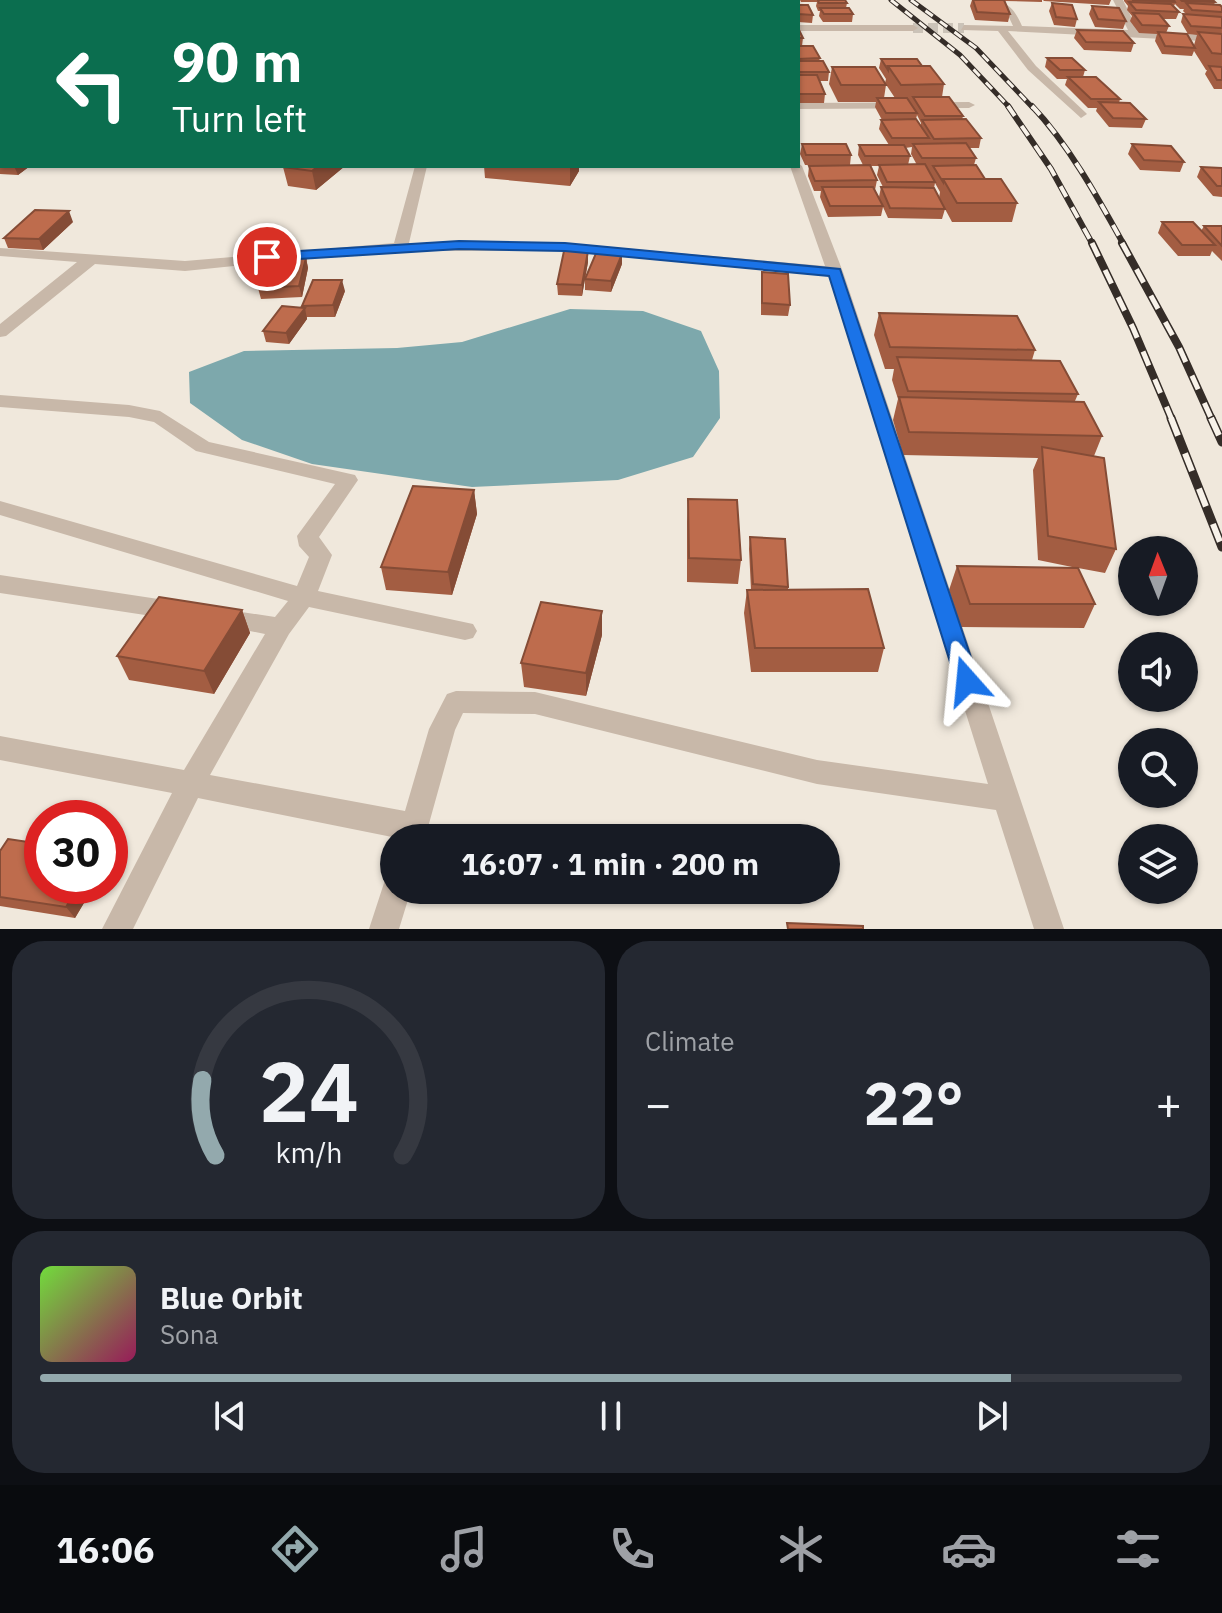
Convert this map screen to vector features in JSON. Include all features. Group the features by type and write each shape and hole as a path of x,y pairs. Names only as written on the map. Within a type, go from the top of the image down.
{"street":[{"path":"991,0 1010,9 1018,27"},
{"path":"1118,0 1135,34"},
{"path":"999,26 1032,68 1081,114"},
{"path":"964,28 999,26 1222,39"},
{"path":"800,28 913,28"},
{"path":"800,106 969,105"},
{"path":"400,247 420,168"},
{"path":"797,168 835,272 1049,929"},
{"path":"0,252 185,266 400,247 565,247 835,272"},
{"path":"0,332 91,259"},
{"path":"0,401 129,411 160,417 203,447 348,480 308,536 310,546 321,555 304,597 281,627 190,785 117,929"},
{"path":"0,508 304,597 465,631"},
{"path":"0,584 281,627"},
{"path":"415,824 442,729 456,702 535,703 817,772 1006,799"},
{"path":"0,748 380,825"},
{"path":"384,929 392,904"}],"water":[{"path":"570,309 643,311 701,331 719,371 720,418 693,457 618,480 472,487 312,464 242,440 190,403 189,372 244,351 397,348 462,342"}],"building":[{"path":"818,0 845,0 847,3 819,3"},
{"path":"973,0 1004,0 1010,14 977,12"},
{"path":"1132,0 1174,0 1175,2"},
{"path":"1213,0 1215,2 1182,1"},
{"path":"1129,2 1171,4 1179,12 1136,10"},
{"path":"1052,3 1072,5 1077,19 1056,17"},
{"path":"1186,3 1220,5 1222,12 1192,10"},
{"path":"800,5 808,5 813,15 800,14"},
{"path":"1092,6 1119,8 1126,21 1098,19"},
{"path":"820,8 849,8 853,14 824,14"},
{"path":"1133,13 1159,14 1169,26 1142,25"},
{"path":"1183,14 1222,17 1222,28 1191,26"},
{"path":"1077,30 1123,31 1134,43 1086,42"},
{"path":"1158,32 1187,34 1195,48 1165,46"},
{"path":"1198,32 1222,34 1222,54 1212,53"},
{"path":"800,46 813,46 820,58 800,59"},
{"path":"1047,58 1072,58 1085,70 1060,70"},
{"path":"881,59 917,59 922,66 888,66 888,70"},
{"path":"800,61 823,61 829,72 800,72"},
{"path":"888,66 930,66 944,84 901,85"},
{"path":"1209,66 1222,67 1222,80 1217,80"},
{"path":"832,67 875,67 886,85 841,85"},
{"path":"800,75 817,75 825,94 800,94"},
{"path":"1068,77 1096,77 1120,99 1091,99"},
{"path":"913,97 949,97 963,116 925,116"},
{"path":"877,98 907,98 917,113 886,113"},
{"path":"1099,102 1130,103 1146,119 1113,118"},
{"path":"916,119 929,138 892,138 881,120"},
{"path":"966,119 981,138 934,139 922,120"},
{"path":"966,143 976,158 922,158 913,144"},
{"path":"802,144 846,144 851,155 806,155"},
{"path":"1132,144 1171,146 1184,162 1144,160"},
{"path":"859,145 904,145 910,156 865,156"},
{"path":"925,164 935,182 887,182 879,165"},
{"path":"870,165 877,180 815,181 809,166"},
{"path":"976,165 985,179 943,179 943,182 933,166"},
{"path":"1201,167 1222,168 1222,186 1217,186"},
{"path":"943,179 1001,179 1017,203 957,203"},
{"path":"822,187 873,187 883,206 830,206"},
{"path":"881,187 934,188 945,209 890,208"},
{"path":"35,210 69,211 39,239 4,238"},
{"path":"1162,222 1193,222 1215,245 1182,245"},
{"path":"1204,226 1222,226 1222,246"},
{"path":"564,251 588,251 582,285 557,284"},
{"path":"597,251 622,254 611,281 585,279"},
{"path":"306,258 299,286 258,288 267,260"},
{"path":"762,272 788,274 790,305 762,303"},
{"path":"313,280 342,280 333,305 302,306"},
{"path":"282,306 305,308 286,333 263,331"},
{"path":"879,313 1017,316 1035,350 890,347"},
{"path":"897,357 1060,361 1078,394 908,391"},
{"path":"899,397 1084,402 1102,436 909,432"},
{"path":"1042,447 1104,458 1116,549 1048,536"},
{"path":"413,486 474,490 448,572 381,567"},
{"path":"688,499 737,500 741,560 689,558"},
{"path":"750,537 785,539 788,587 753,584"},
{"path":"957,566 1078,568 1095,604 970,604"},
{"path":"868,589 884,648 755,648 747,590"},
{"path":"159,597 242,610 204,671 117,656"},
{"path":"541,602 602,611 586,673 521,663"},
{"path":"8,839 24,841 24,901 0,897 0,851"},
{"path":"787,923 863,926 863,929 788,929"}],"tunnel":[{"path":"913,28 964,28"}],"railway":[{"path":"891,0 960,55 1010,108"},
{"path":"911,0 976,48 1033,108"},
{"path":"1008,106 1051,169 1093,244"},
{"path":"1032,106 1071,155 1124,245"},
{"path":"1122,243 1179,347 1212,420"},
{"path":"1093,244 1172,420"},
{"path":"1171,418 1222,547"},
{"path":"1211,418 1222,442"}],"route":[{"path":"267,257 383,247 565,247 835,272 967,681"}]}
